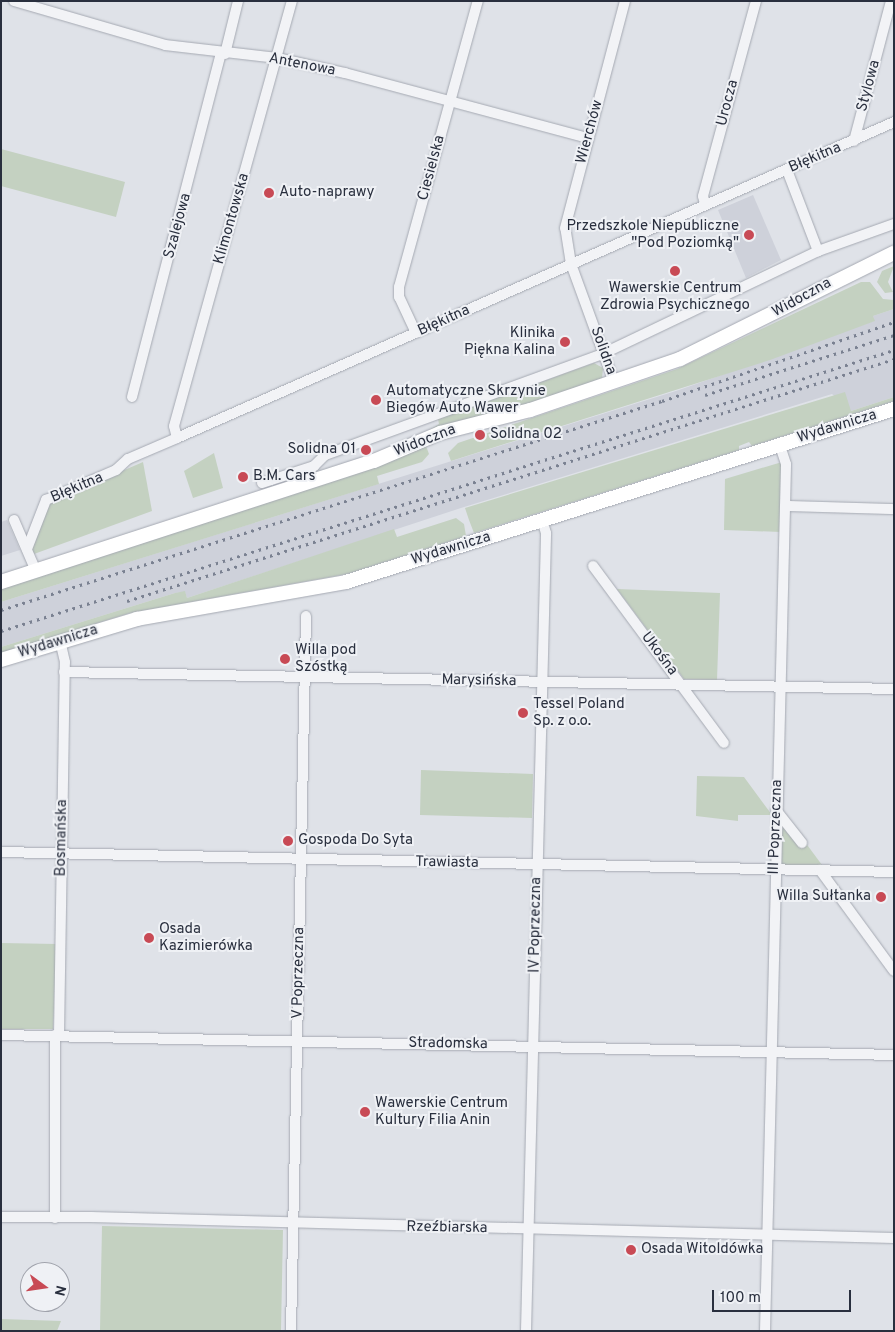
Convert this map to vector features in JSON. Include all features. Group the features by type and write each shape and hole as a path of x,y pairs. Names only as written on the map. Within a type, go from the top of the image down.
{"main road":[{"name":"Widoczna","path":"1,582 374,461 440,434 524,412 680,359 894,253"},
{"name":"Wydawnicza","path":"1,660 138,619 346,582 894,409"}],"street":[{"name":"Antenowa","path":"14,1 165,45 223,54 277,58 451,100 588,138"},
{"name":"Szalejowa","path":"132,397 238,1"},
{"name":"Klimontowska","path":"177,438 174,426 292,1"},
{"name":"Ciesielska","path":"416,333 399,297 399,287 478,1"},
{"name":"Wierchów","path":"571,264 565,228 625,1"},
{"name":"Urocza","path":"705,204 703,196 756,1"},
{"name":"Stylowa","path":"854,141 891,1"},
{"name":"Błękitna","path":"27,549 46,500 116,470 128,459 894,122"},
{"path":"787,170 818,251"},
{"name":"Widoczna","path":"262,483 314,466 326,456 603,354 818,251 894,224"},
{"name":"Solidna","path":"571,264 614,382"},
{"name":"III Poprzeczna","path":"765,1331 774,869 781,687 786,464 780,445"},
{"path":"785,506 894,509"},
{"path":"14,520 36,571"},
{"name":"IV Poprzeczna","path":"526,1331 546,533 542,520"},
{"name":"Ukośna","path":"593,566 724,743"},
{"name":"V Poprzeczna","path":"292,1331 306,616"},
{"name":"Bosmańska","path":"54,1218 64,672 60,641"},
{"name":"Marysińska","path":"64,672 894,689"},
{"path":"776,810 802,843"},
{"name":"Trawiasta","path":"1,852 894,872"},
{"path":"820,870 894,970"},
{"name":"Stradomska","path":"1,1035 894,1055"},
{"name":"Rzeźbiarska","path":"1,1217 894,1238"}],"shaded area":[{"name":"Przedszkole Niepubliczne \"Pod Poziomką\"","path":"753,195 781,260 746,278 718,210"},
{"path":"894,309 894,397 851,411 832,394 464,507 187,598 185,592 175,593 1,647 1,602 679,390 874,321 873,316"},
{"path":"7,520 20,550 1,556 1,522"}],"green space":[{"path":"1,149 125,182 116,217 1,186"},
{"path":"894,266 888,282 893,292 885,293 877,282 882,271"},
{"path":"861,282 870,282 883,299 894,300 894,309 873,316 875,321 770,360 451,461 448,453 458,443 677,369"},
{"path":"594,363 603,368 602,379 540,402 428,431 439,424 438,419"},
{"path":"845,392 851,411 894,397 894,401 752,446 749,442 739,446 739,450 474,533 465,508"},
{"path":"426,446 429,454 422,462 377,476 379,484 1,602 1,589 283,497"},
{"path":"214,453 223,488 193,498 184,471"},
{"path":"143,462 152,511 34,554 32,550 46,504"},
{"path":"782,462 781,532 724,530 725,479"},
{"path":"456,518 464,524 466,536 347,574 130,613 1,653 1,647 175,593 185,591 187,598 394,529 397,537"},
{"path":"617,589 720,593 717,680 684,679"},
{"path":"421,770 533,774 532,818 420,815"},
{"path":"697,776 744,777 772,815 738,815 738,821 696,816"},
{"path":"780,822 805,842 822,865 778,865"},
{"path":"1,943 57,944 53,1029 1,1029"},
{"path":"102,1226 283,1230 281,1331 100,1331"},
{"path":"1,1319 61,1321 57,1331 1,1331"}],"railway":[{"path":"1,610 662,401 894,322"},
{"path":"705,395 894,335"},
{"path":"1,631 894,350"},
{"path":"127,601 894,359"}],"place":[{"name":"Auto-naprawy","path":"269,193"},
{"name":"Przedszkole Niepubliczne \"Pod Poziomką\"","path":"749,235"},
{"name":"Wawerskie Centrum Zdrowia Psychicznego","path":"675,271"},
{"name":"Klinika Piękna Kalina","path":"565,342"},
{"name":"Automatyczne Skrzynie Biegów Auto Wawer","path":"376,400"},
{"name":"Solidna 02","path":"480,435"},
{"name":"Solidna 01","path":"366,450"},
{"name":"B.M. Cars","path":"243,477"},
{"name":"Willa pod Szóstką","path":"285,659"},
{"name":"Tessel Poland Sp. z o.o.","path":"523,713"},
{"name":"Gospoda Do Syta","path":"288,841"},
{"name":"Willa Sułtanka","path":"881,897"},
{"name":"Osada Kazimierówka","path":"149,938"},
{"name":"Wawerskie Centrum Kultury Filia Anin","path":"365,1112"},
{"name":"Osada Witoldówka","path":"631,1250"}]}
